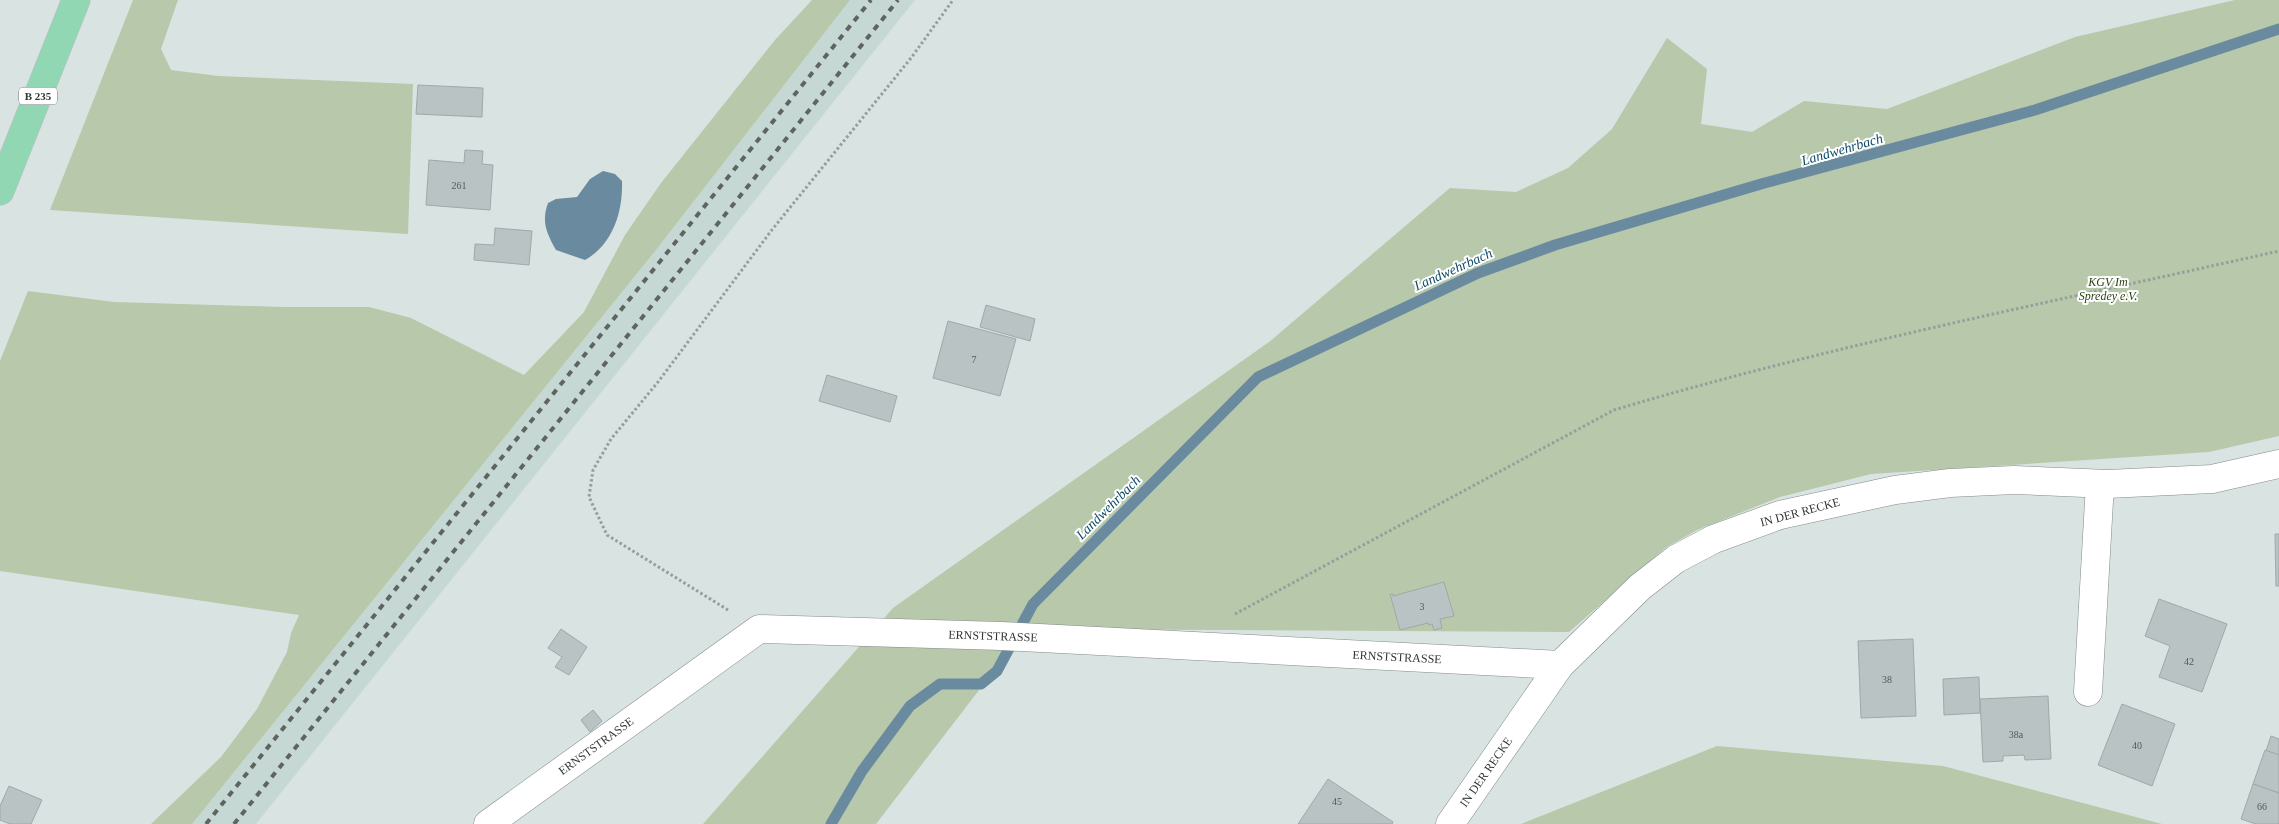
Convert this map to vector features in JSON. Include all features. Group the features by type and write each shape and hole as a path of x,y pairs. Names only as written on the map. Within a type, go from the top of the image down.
{"main road":[{"name":"B 235","path":"0,191 76,0"}],"street":[{"name":"IN DER RECKE","path":"1450,824 1560,666 1640,587 1676,559 1714,539 1780,515 1894,490 1950,483 2014,480 2100,484 2212,479 2279,464"},
{"path":"2088,692 2100,484"},
{"name":"ERNSTSTRASSE","path":"488,824 759,629 1001,636 1560,666"}],"path":[{"path":"759,629 607,535 590,496 593,470 611,439 658,382 771,231 910,58 953,0"},
{"path":"1230,617 1614,410 1667,394 1844,349 2279,251"}],"shaded area":[{"path":"850,0 915,0 256,824 192,824 656,250"}],"green space":[{"path":"133,0 178,0 161,49 171,70 218,76 413,84 408,234 50,210"},
{"path":"812,0 850,0 656,250 192,824 151,824 221,757 257,709 287,652 291,633 299,615 0,571 0,361 28,291 114,302 284,307 369,307 411,318 524,375 584,312 625,235 661,183 775,40"},
{"name":"KGV Im Spredey e.V.","path":"2235,0 2279,0 2279,436 2209,452 1871,474 1780,497 1697,530 1665,548 1569,632 1026,629 876,824 703,824 893,608 1269,342 1450,188 1516,192 1568,168 1612,129 1667,38 1707,69 1701,124 1752,132 1804,101 1887,109 2075,37"},
{"path":"1717,746 1943,766 2162,824 1521,824"}],"water":[{"path":"603,171 615,174 622,181 621,204 609,236 595,253 585,260 556,250 546,228 545,216 548,203 556,199 577,197 590,179"}],"building":[{"path":"418,85 483,88 482,117 416,114"},
{"path":"465,150 483,151 482,164 493,165 490,210 426,205 429,160 464,163"},
{"path":"495,228 532,231 529,265 474,260 475,244 494,245"},
{"path":"986,305 1035,319 1030,341 980,327"},
{"path":"948,321 1016,339 1000,396 933,378"},
{"path":"827,375 897,396 890,422 819,401"},
{"path":"2275,534 2279,534 2279,586 2276,586"},
{"path":"1444,582 1454,616 1440,619 1442,628 1434,630 1432,624 1429,625 1428,623 1400,630 1390,594 1393,594 1393,596"},
{"path":"2159,599 2227,624 2202,692 2159,677 2170,646 2145,636"},
{"path":"561,629 587,647 569,675 555,667 562,657 548,648"},
{"path":"1913,639 1916,716 1861,718 1858,641"},
{"path":"1979,677 1980,713 1944,715 1943,679"},
{"path":"2048,696 2051,759 2025,760 2024,755 2003,756 2003,761 1983,762 1980,699"},
{"path":"2122,704 2175,724 2152,786 2098,765"},
{"path":"593,710 602,721 590,732 581,720"},
{"path":"2271,736 2279,739 2279,755 2266,751"},
{"path":"2265,750 2279,755 2279,793 2253,784"},
{"path":"1328,779 1393,822 1392,824 1298,824"},
{"path":"2253,784 2279,793 2279,824 2256,824 2241,819"},
{"path":"9,786 42,800 31,824 10,824 0,820 0,806"}],"waterway":[{"name":"Landwehrbach","path":"831,824 862,771 910,706 940,684 981,684 997,671 1033,604 1258,377 1478,273 1555,245 1761,184 2035,110 2279,29"}],"railway":[{"path":"206,824 871,0"},
{"path":"234,824 898,0"}]}
